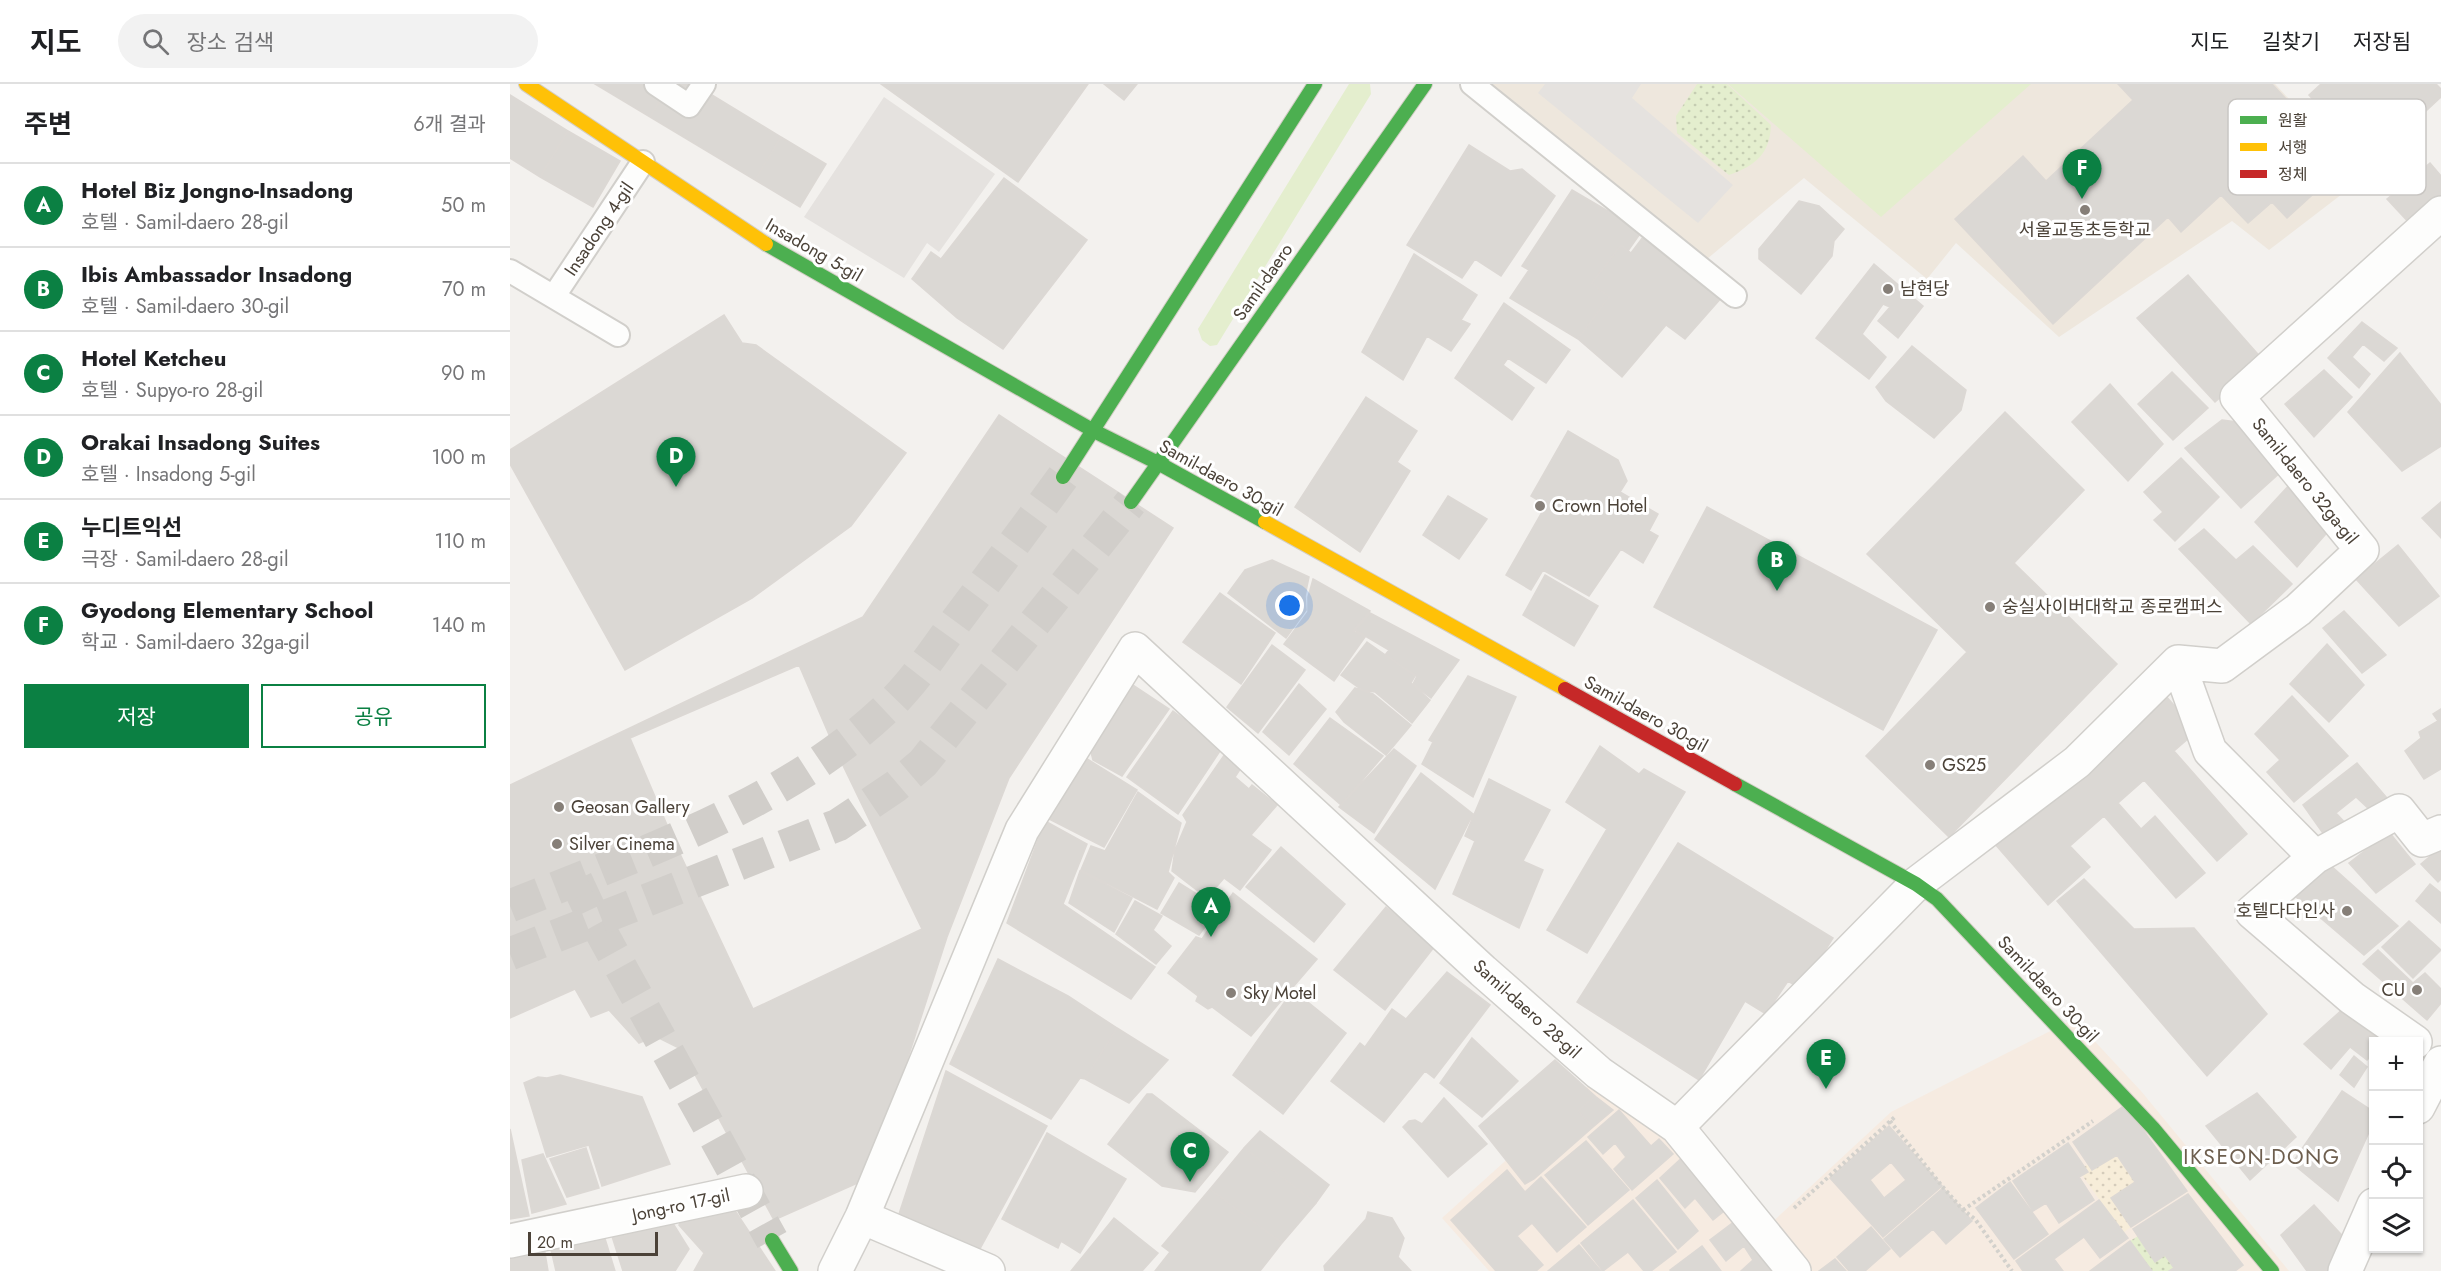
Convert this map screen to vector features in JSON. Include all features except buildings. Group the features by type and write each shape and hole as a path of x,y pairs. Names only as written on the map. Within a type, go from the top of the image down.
{"street":[{"name":"Insadong 5-gil","path":"526,84 760,240 1094,431"},
{"path":"1063,477 1315,84"},
{"name":"Samil-daero","path":"1131,502 1425,84"},
{"name":"Samil-daero 32ga-gil","path":"2178,662 2222,666 2298,610 2362,550 2236,397 2441,213"},
{"name":"Samil-daero 30-gil","path":"1094,431 1158,463 1916,884 1937,898 2153,1128 2272,1271"},
{"name":"Samil-daero 28-gil","path":"862,1217 1022,830 1135,650 1475,963 1599,1073 1677,1126 1794,1271"},
{"path":"1677,1126 1916,884 2077,762 2178,662 2210,751 2314,857"},
{"path":"2409,1037 2352,998 2252,912 2314,857 2399,812 2422,840 2441,832"},
{"path":"2423,1048 2441,1061 2423,1097"},
{"name":"Jong-ro 17-gil","path":"510,1241 746,1191"},
{"path":"2345,1271 2369,1214"},
{"path":"835,1271 862,1217 988,1271"},
{"path":"772,1240 791,1271"}],"lane":[{"path":"656,84 689,106 704,84"},
{"path":"1472,84 1735,296"},
{"name":"Insadong 4-gil","path":"554,296 643,162"},
{"path":"510,271 618,335"}],"path":[{"path":"1963,1210 2126,1099"},
{"path":"1764,1234 1896,1116"},
{"path":"1890,1121 1963,1210 1975,1219 2012,1271"}],"shaded area":[{"path":"1493,84 2275,84 2289,99 2228,99 2228,195 2341,195 2269,250 2232,221 2059,337 1956,243 1927,279 1804,178 1701,264 1486,97"},
{"path":"1545,84 1641,84 1632,98 1733,185 1698,223 1538,93"},
{"path":"884,97 995,174 939,252 927,243 904,278 804,217"},
{"path":"2074,1019 2141,1091 2289,1271 1489,1271 1442,1218 1593,1082 1676,1111 1767,1227 1891,1112"}],"green space":[{"path":"1349,84 1370,84 1371,94 1217,345 1210,346 1202,340 1198,329"},
{"path":"1697,84 1727,84 1771,125 1768,144 1753,163 1729,175 1677,133 1676,116"},
{"path":"1728,84 2031,84 1881,217"},
{"path":"2138,1236 2165,1255 2174,1268 2169,1271 2152,1271 2130,1241"}],"sand":[{"path":"2117,1155 2135,1182 2111,1198 2131,1227 2123,1233 2082,1175 2084,1167 2088,1164 2092,1170"}],"tunnel":[{"path":"510,906 662,845 712,822 762,797 809,769 853,737 893,702 910,683 1063,477"},
{"path":"510,954 838,825 896,786 923,763 1131,502"},
{"path":"576,880 595,921 772,1240"}],"traffic: fast":[{"path":"1063,477 1315,84"},
{"path":"1131,502 1425,84"},
{"path":"766,244 1094,431 1158,463 1265,522"},
{"path":"1735,784 1916,884 1937,899 2153,1128 2272,1271"},
{"path":"772,1240 791,1271"}],"traffic: slow":[{"path":"526,84 766,244"},
{"path":"1265,522 1565,689"}],"traffic: jam":[{"path":"1565,689 1735,784"}],"place":[{"name":"Gyodong Elementary School","path":"2082,199"},
{"name":"서울교동초등학교","path":"2085,210"},
{"name":"남현당","path":"1888,289"},
{"name":"Orakai Insadong Suites","path":"676,487"},
{"name":"Crown Hotel","path":"1540,506"},
{"name":"Ibis Ambassador Insadong","path":"1777,591"},
{"name":"숭실사이버대학교 종로캠퍼스","path":"1990,607"},
{"name":"GS25","path":"1930,765"},
{"name":"Geosan Gallery","path":"559,807"},
{"name":"Silver Cinema","path":"557,844"},
{"name":"호텔다다인사","path":"2347,911"},
{"name":"Hotel Biz Jongno-Insadong","path":"1211,937"},
{"name":"CU","path":"2417,990"},
{"name":"Sky Motel","path":"1231,993"},
{"name":"누디트익선","path":"1826,1089"},
{"name":"Hotel Ketcheu","path":"1190,1182"}],"district":[{"name":"IKSEON-DONG","path":"2262,1157"}]}
